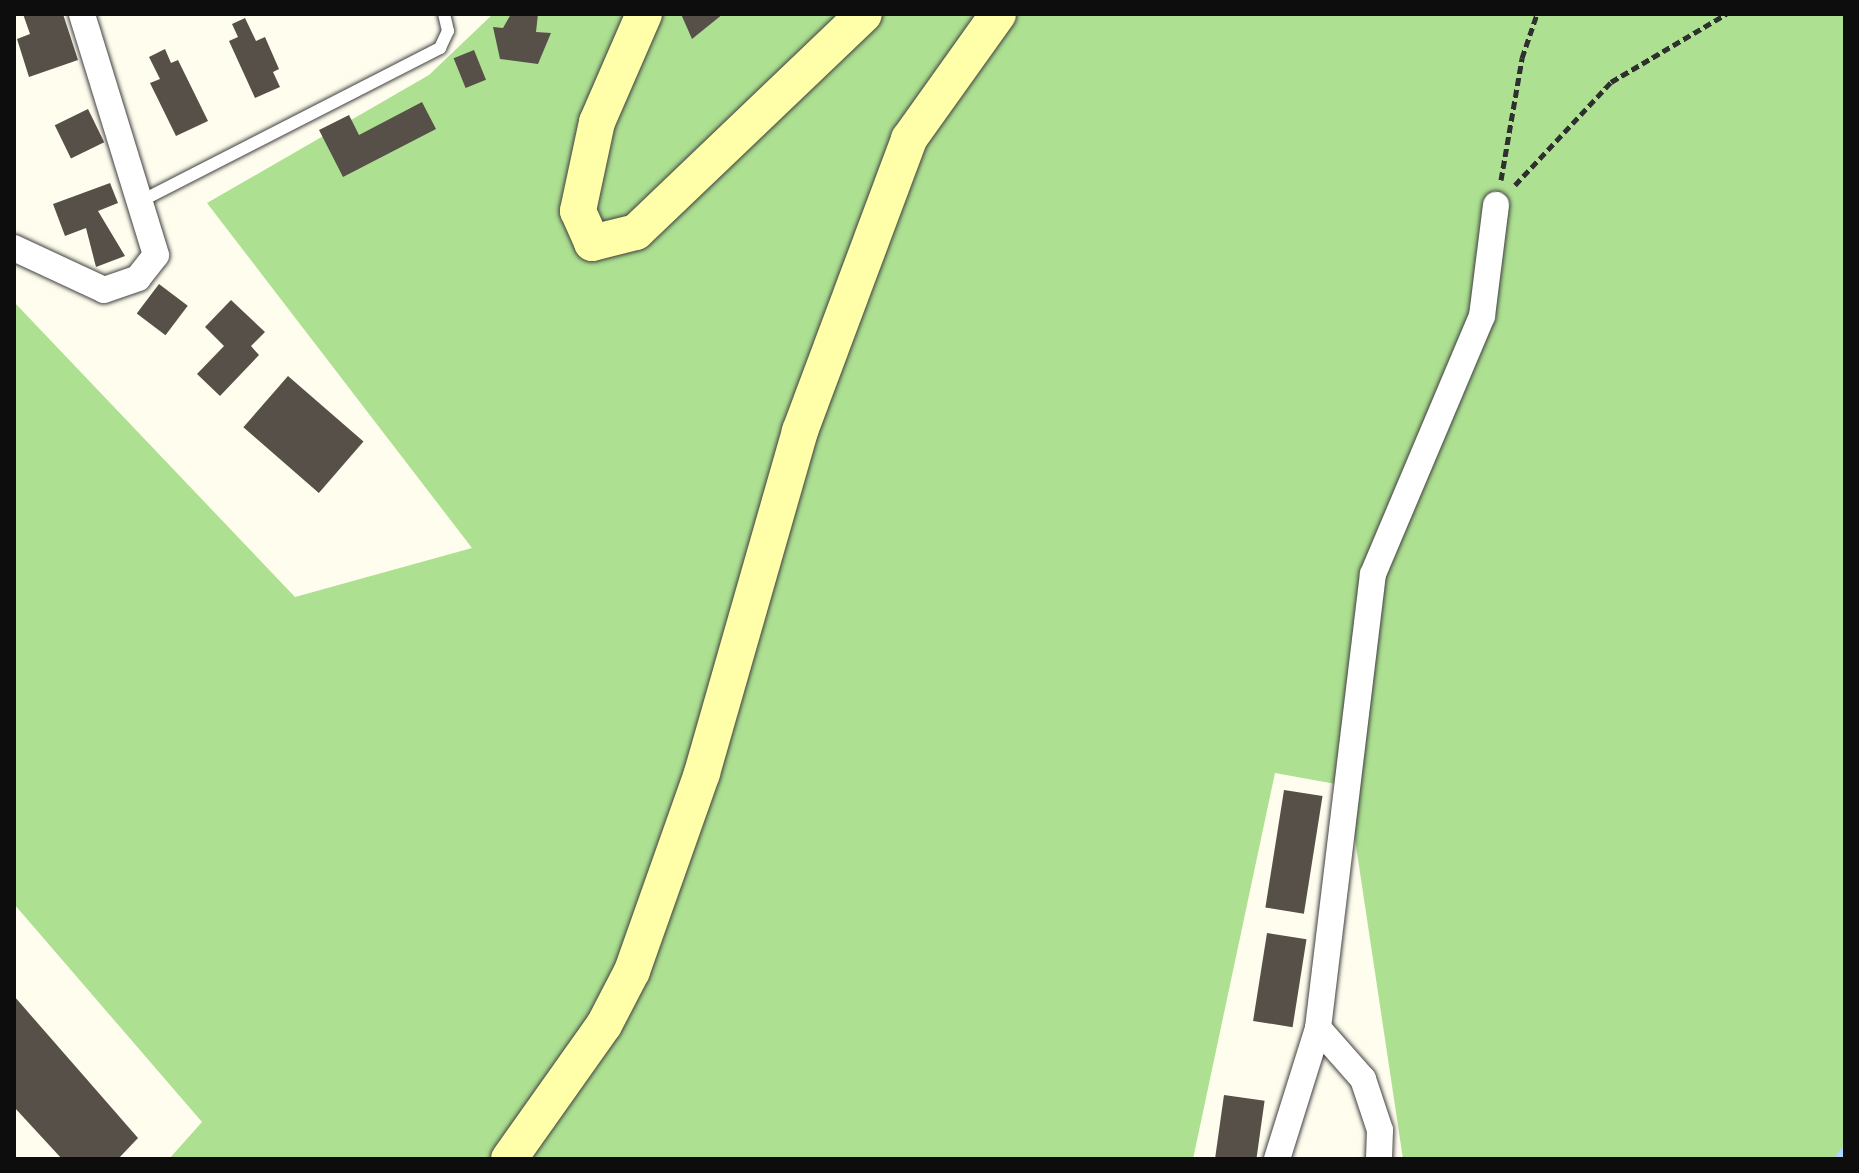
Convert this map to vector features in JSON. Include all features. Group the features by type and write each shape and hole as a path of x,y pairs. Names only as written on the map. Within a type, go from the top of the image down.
{"street":[{"path":"14,248 104,290 138,278 156,255 143,200 82,14"},
{"path":"644,14 594,137 578,211 592,243 636,232 864,14"},
{"path":"509,1159 604,1025 632,971 702,773 800,431 909,139 998,14"},
{"path":"1277,1159 1318,1028 1373,574 1482,316 1496,205"},
{"path":"1318,1028 1363,1079 1380,1130 1379,1159"}],"lane":[{"path":"143,200 440,48 448,31 444,14"}],"path":[{"path":"1496,205 1522,58 1537,14"},
{"path":"1496,205 1611,82 1726,14"}],"green space":[{"path":"493,14 1845,14 1845,1159 1403,1159 1347,786 1275,773 1193,1159 169,1159 202,1122 14,904 14,302 295,597 472,548 207,203 429,75"}],"building":[{"path":"23,14 63,14 78,60 29,77 17,39 30,34"},
{"path":"511,14 538,14 536,32 551,33 538,64 500,59 493,27 503,28"},
{"path":"681,14 723,14 692,39"},
{"path":"245,18 256,41 265,37 279,69 273,72 280,87 255,98 229,41 238,37 232,24"},
{"path":"165,49 171,63 178,60 208,121 176,136 150,83 160,79 149,57"},
{"path":"474,50 486,80 466,88 454,58"},
{"path":"422,102 436,129 343,177 319,130 349,115 359,135"},
{"path":"88,109 104,142 71,158 55,125"},
{"path":"110,183 118,203 98,211 125,256 96,267 86,228 65,236 53,204"},
{"path":"159,284 188,306 165,335 137,314"},
{"path":"231,300 265,332 251,346 259,355 220,396 197,374 224,346 205,327"},
{"path":"288,376 363,442 319,493 243,427"},
{"path":"1284,790 1323,796 1304,914 1265,908"},
{"path":"1267,933 1307,939 1293,1027 1253,1021"},
{"path":"14,996 138,1138 118,1159 62,1159 14,1107"},
{"path":"1224,1095 1265,1101 1256,1159 1215,1159"}],"waterway":[{"path":"1838,1159 1845,1150"}]}
